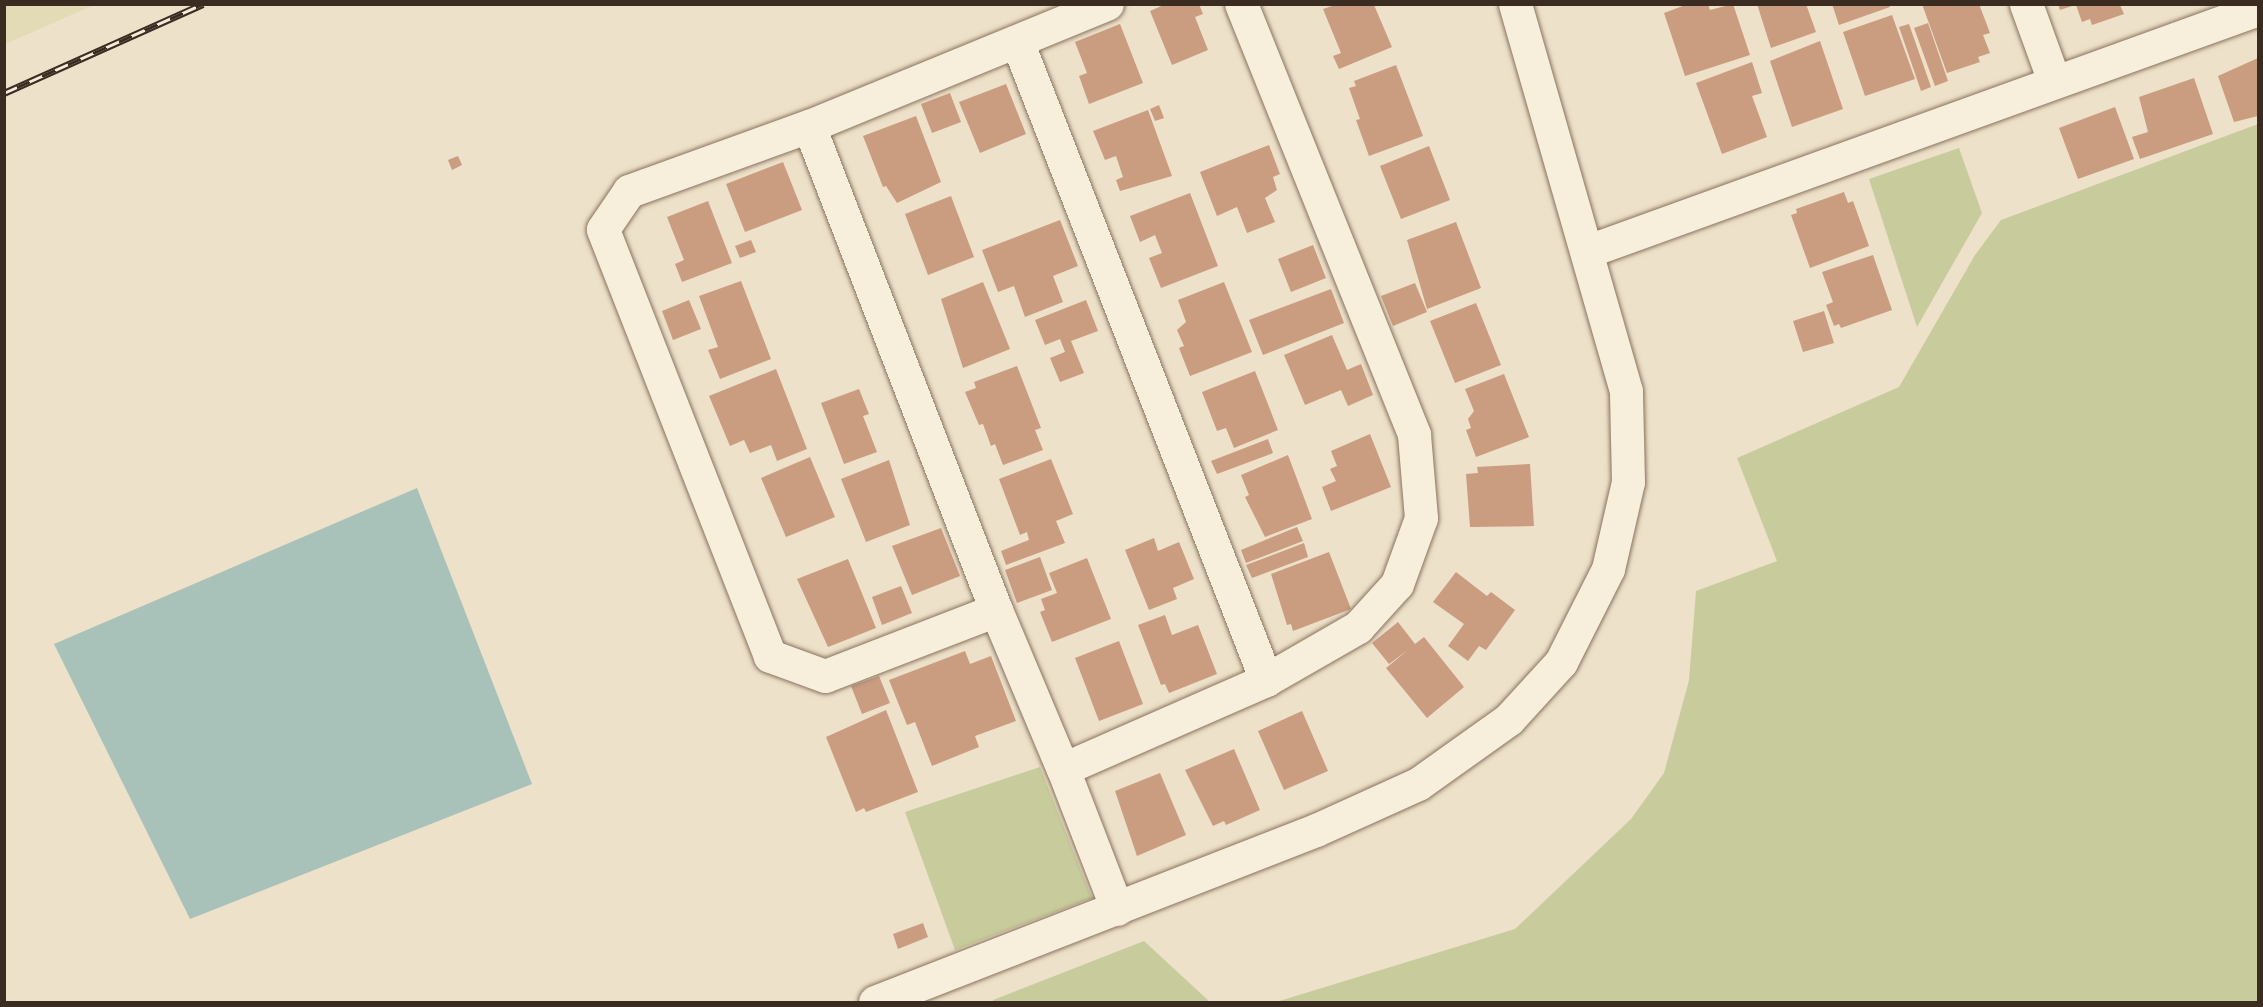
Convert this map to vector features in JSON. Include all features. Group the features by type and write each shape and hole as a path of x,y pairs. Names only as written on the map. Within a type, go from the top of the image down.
{"street":[{"path":"996,610 825,676 770,656 603,229 629,191 809,126 1107,4"},
{"path":"1063,769 1266,680 1358,627 1397,584 1421,518 1414,434 1240,4"},
{"path":"875,1002 1316,830 1418,784 1509,719 1561,662 1608,569 1628,482 1626,391 1588,251 1515,4"},
{"path":"2026,4 2054,81"},
{"path":"1588,251 2054,81 2259,9"},
{"path":"1017,41 1266,680"},
{"path":"809,126 996,610 1063,769 1117,909"}],"shaded area":[{"path":"5,4 94,4 94,5 5,44"}],"green space":[{"path":"2258,124 2258,1002 1276,1002 1515,929 1631,819 1664,773 1689,680 1696,591 1777,561 1737,458 1899,387 1975,255 2001,220"},
{"path":"1959,148 1982,213 1917,327 1869,179"},
{"path":"1040,767 1092,898 955,950 905,812"},
{"path":"1144,941 1210,1002 994,1002 993,1000"}],"water":[{"path":"417,488 532,784 190,919 54,644"}],"building":[{"path":"1166,4 1199,4 1203,14 1195,17 1208,50 1172,65 1150,11"},
{"path":"1688,4 1708,4 1710,10 1733,4 1750,55 1685,76 1664,13"},
{"path":"1757,4 1806,4 1816,32 1771,48"},
{"path":"1832,4 1889,4 1890,7 1839,25"},
{"path":"1922,4 1979,4 1990,33 1983,35 1990,53 1978,57 1980,62 1947,73"},
{"path":"2058,4 2075,4 2075,5 2060,10"},
{"path":"1335,5 1374,5 1392,47 1339,69 1333,56 1341,53 1323,9"},
{"path":"2076,5 2120,5 2124,14 2092,25 2090,19 2082,22"},
{"path":"1892,15 1915,79 1865,96 1843,32"},
{"path":"1928,23 1948,81 1935,86 1914,28"},
{"path":"1120,24 1143,83 1089,104 1079,76 1087,73 1075,42"},
{"path":"1909,24 1931,87 1921,91 1899,27"},
{"path":"1820,41 1843,109 1792,127 1770,61"},
{"path":"2258,58 2258,116 2234,122 2218,76"},
{"path":"1752,62 1762,93 1752,96 1767,137 1722,154 1696,83"},
{"path":"1396,65 1423,136 1369,156 1356,120 1360,119 1349,88 1356,86 1354,81"},
{"path":"2194,78 2213,134 2140,159 2132,137 2148,132 2139,97"},
{"path":"1006,84 1026,134 980,153 959,102"},
{"path":"950,93 961,122 932,133 921,104"},
{"path":"1159,105 1164,118 1155,121 1150,109"},
{"path":"2115,107 2134,159 2078,179 2059,128"},
{"path":"1148,110 1172,176 1120,191 1116,180 1123,177 1116,156 1105,160 1093,131"},
{"path":"916,116 941,182 897,203 886,186 883,187 863,136"},
{"path":"1269,145 1280,174 1273,177 1277,190 1265,198 1275,222 1247,233 1237,207 1217,216 1200,172"},
{"path":"1429,146 1450,200 1401,219 1380,166"},
{"path":"458,156 462,165 452,170 448,160"},
{"path":"783,162 802,210 745,232 726,184"},
{"path":"1844,192 1848,203 1853,201 1869,246 1810,268 1791,215 1797,213 1796,209"},
{"path":"1190,193 1218,266 1161,288 1149,258 1162,253 1155,235 1140,242 1130,216"},
{"path":"951,196 974,257 928,275 905,214"},
{"path":"708,201 732,263 682,282 675,264 684,260 667,217"},
{"path":"1060,220 1078,266 1053,276 1063,302 1025,317 1014,286 998,292 982,250"},
{"path":"1456,222 1481,288 1427,309 1407,240"},
{"path":"751,240 756,252 740,258 735,246"},
{"path":"1313,245 1326,278 1291,292 1278,259"},
{"path":"1873,255 1892,310 1841,328 1839,324 1834,326 1826,305 1833,302 1822,272"},
{"path":"741,281 771,359 720,379 708,350 718,347 699,296"},
{"path":"983,282 1010,349 963,368 941,299"},
{"path":"1224,282 1252,352 1190,376 1179,348 1184,346 1177,330 1186,322 1178,300"},
{"path":"1415,283 1427,312 1393,326 1381,296"},
{"path":"1331,289 1344,323 1263,355 1249,320"},
{"path":"689,300 701,329 673,340 662,311"},
{"path":"1086,300 1098,331 1071,341 1084,373 1060,382 1050,358 1065,352 1060,339 1045,345 1035,320"},
{"path":"1476,303 1501,365 1455,383 1430,321"},
{"path":"1824,311 1834,343 1803,352 1793,321"},
{"path":"1332,335 1347,370 1361,364 1373,395 1348,406 1341,390 1305,405 1284,355"},
{"path":"1017,366 1041,428 1035,430 1043,450 1003,465 995,444 991,446 983,424 979,425 965,392 976,388 974,382"},
{"path":"776,369 807,449 777,461 771,445 750,453 744,440 730,446 709,396"},
{"path":"1255,371 1278,430 1234,448 1226,428 1217,431 1202,392"},
{"path":"1504,374 1529,437 1476,457 1466,430 1471,428 1468,419 1474,411 1465,389"},
{"path":"859,389 869,414 863,416 877,452 844,464 821,403"},
{"path":"1370,434 1391,487 1331,511 1322,487 1336,481 1330,469 1337,466 1331,451"},
{"path":"1268,439 1273,453 1217,474 1211,461"},
{"path":"1288,455 1312,519 1265,537 1245,497 1249,495 1241,475"},
{"path":"810,457 835,517 786,537 761,478"},
{"path":"1051,459 1073,514 1056,521 1065,543 1006,565 1001,551 1029,540 1027,532 1020,535 999,479"},
{"path":"889,460 910,525 866,542 841,479"},
{"path":"1530,464 1534,526 1470,527 1466,474 1478,473 1477,467"},
{"path":"1297,527 1303,541 1246,563 1241,550"},
{"path":"941,528 960,576 912,595 892,546"},
{"path":"1154,538 1158,551 1179,542 1194,579 1173,588 1177,599 1149,610 1125,550"},
{"path":"1304,543 1308,557 1252,578 1246,565"},
{"path":"1329,552 1351,609 1293,631 1291,624 1287,625 1271,574"},
{"path":"1040,557 1052,590 1017,603 1005,570"},
{"path":"1087,558 1111,619 1052,642 1040,612 1045,610 1041,599 1057,593 1049,573"},
{"path":"848,559 876,628 828,647 797,579"},
{"path":"1456,572 1487,596 1491,592 1515,610 1486,650 1479,646 1468,661 1448,646 1464,624 1433,602"},
{"path":"901,586 912,613 882,625 872,597"},
{"path":"1165,615 1172,635 1198,625 1217,674 1169,693 1165,684 1161,685 1138,625"},
{"path":"1398,622 1415,644 1424,637 1464,687 1427,718 1386,668 1408,650 1389,664 1372,643"},
{"path":"1119,641 1143,704 1099,721 1075,658"},
{"path":"965,651 970,664 991,656 1016,721 975,736 979,747 932,766 915,722 907,725 889,680"},
{"path":"879,676 890,703 862,714 851,686"},
{"path":"886,710 918,792 866,812 864,808 856,812 826,737"},
{"path":"1302,711 1328,771 1284,790 1258,731"},
{"path":"1234,749 1260,810 1226,825 1224,821 1213,826 1185,770"},
{"path":"1160,773 1186,835 1137,856 1115,791"},
{"path":"923,923 928,937 898,949 893,934"}],"railway":[{"path":"4,93 203,4"}]}
